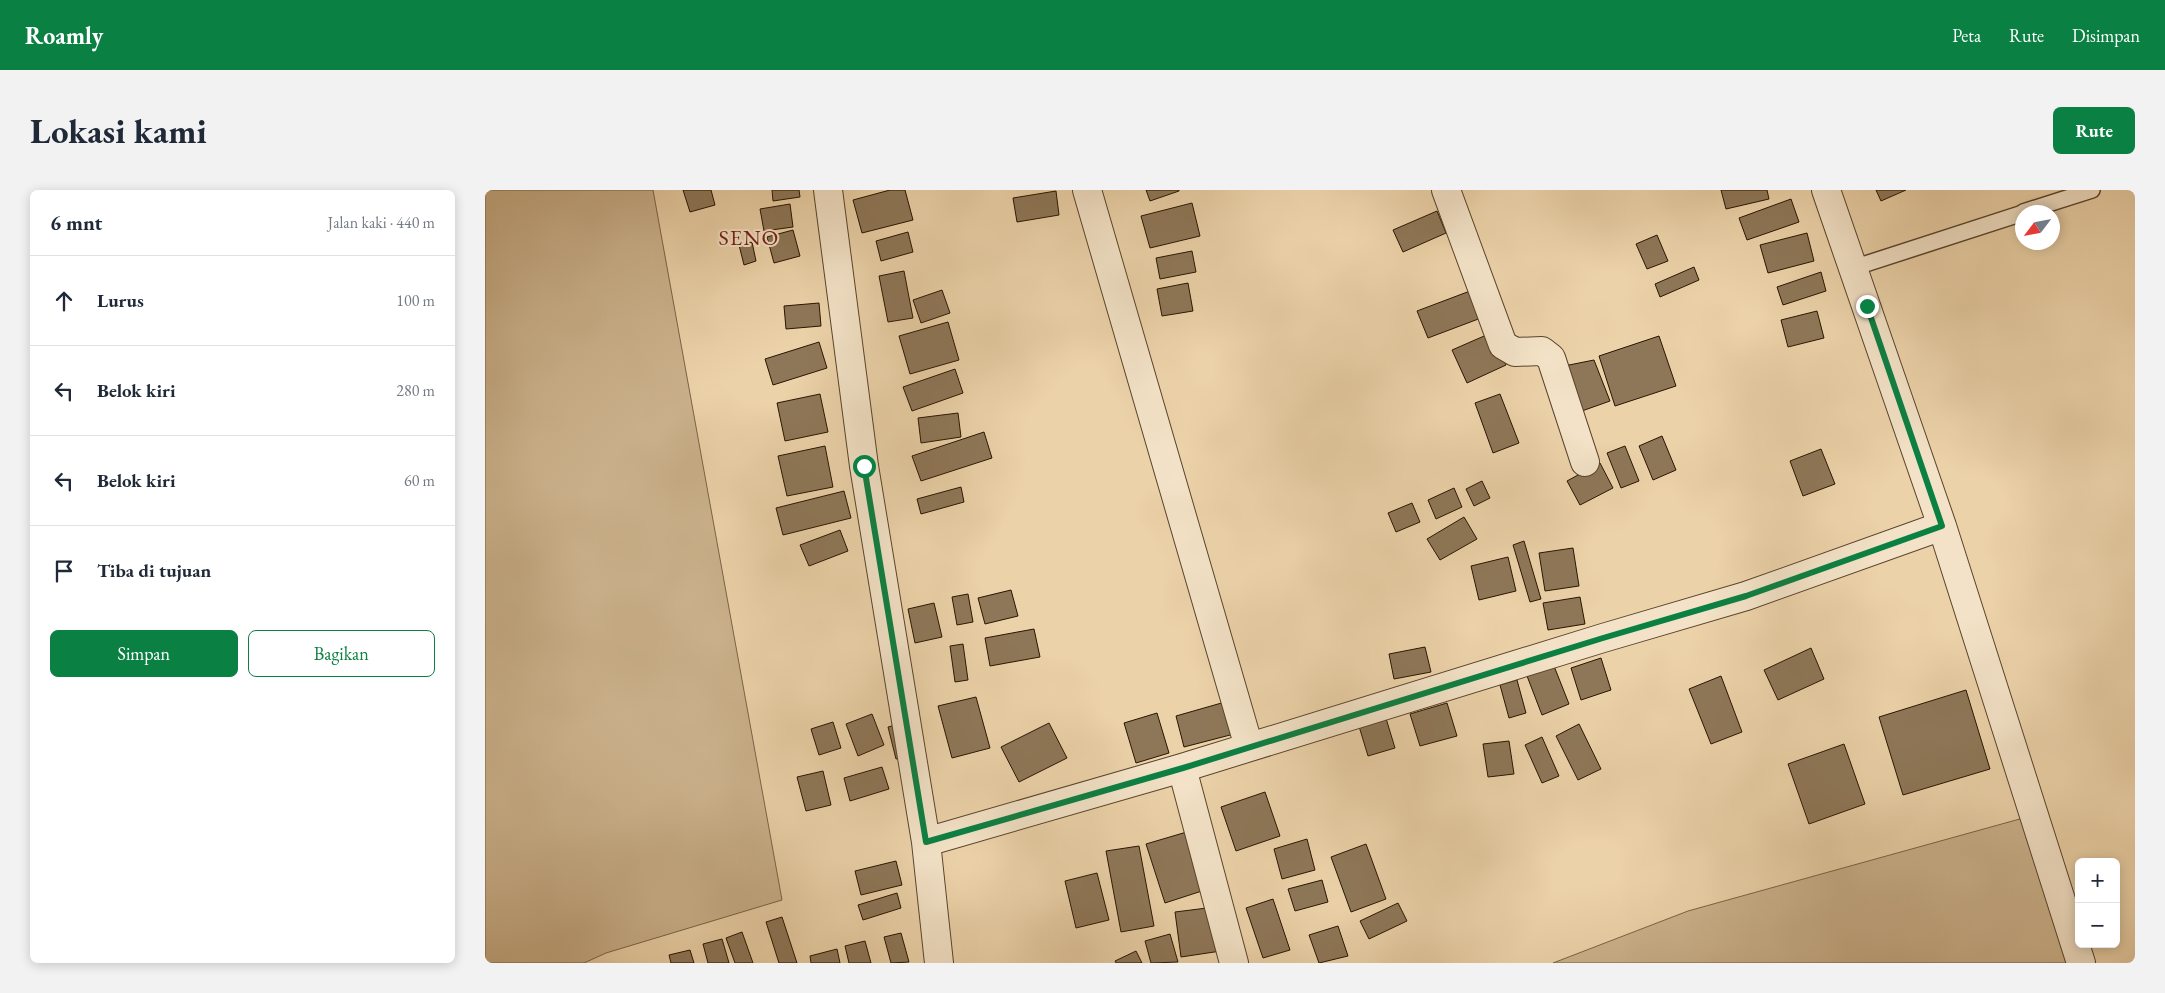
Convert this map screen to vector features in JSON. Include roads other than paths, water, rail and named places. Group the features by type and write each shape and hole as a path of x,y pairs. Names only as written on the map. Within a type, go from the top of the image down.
{"street":[{"path":"827,190 864,466 926,842 939,963"},
{"path":"1087,190 1249,747"},
{"path":"1446,190 1503,345 1515,352 1542,351 1551,358 1585,462"},
{"path":"1826,190 1942,526 2081,963"},
{"path":"926,842 1183,768 1603,638 1746,596 1942,526"},
{"path":"1183,768 1234,963"}],"lane":[{"path":"2047,205 2092,190"},
{"path":"1853,268 2015,216"}],"district":[{"name":"SENO","path":"749,237"}]}
